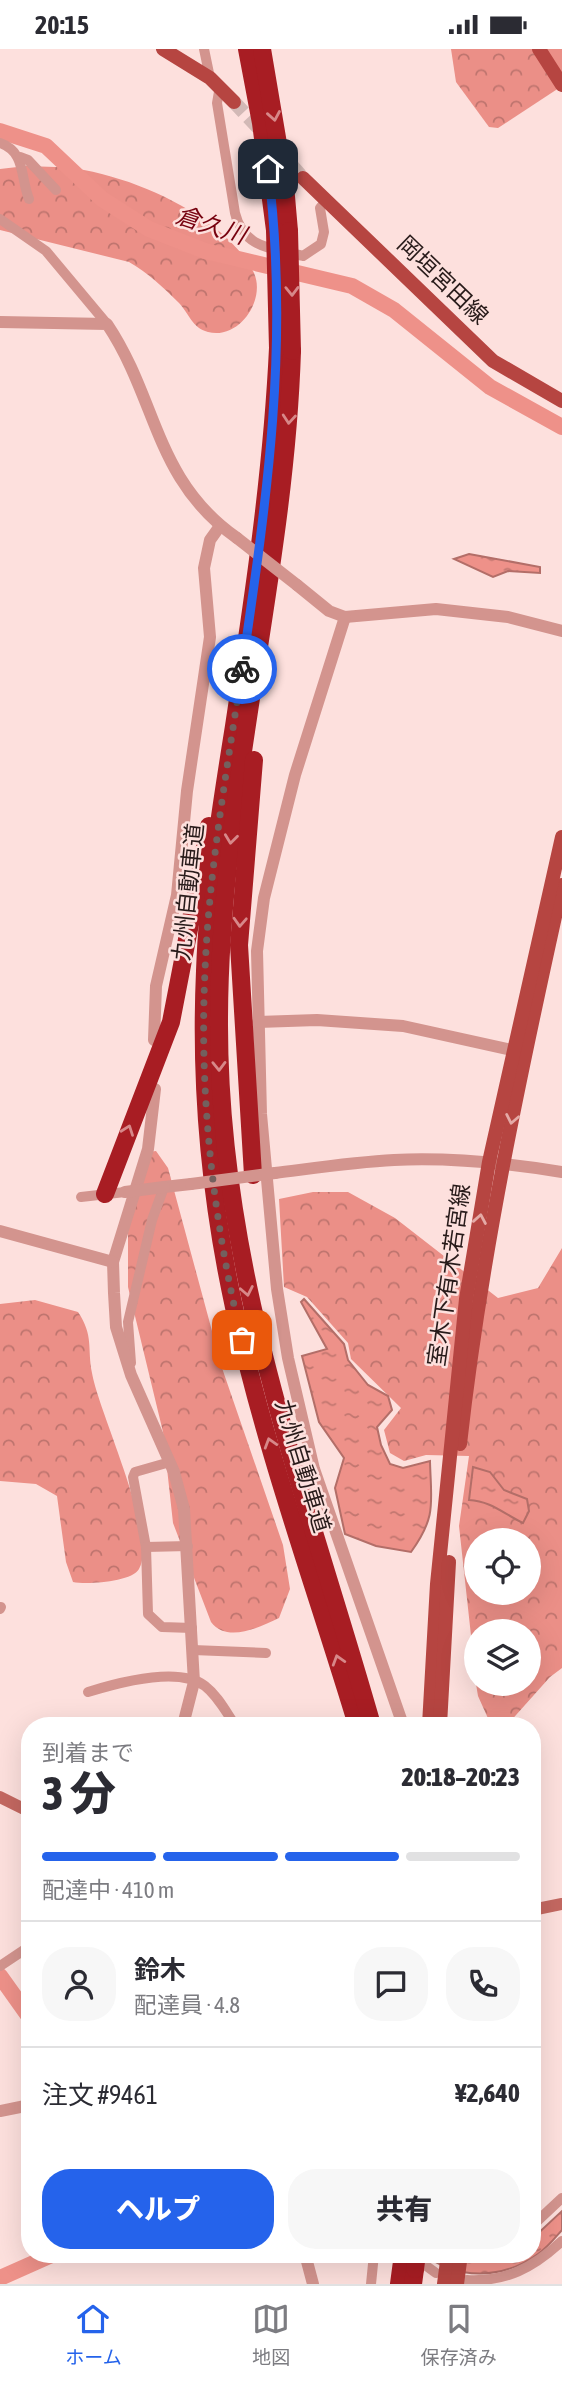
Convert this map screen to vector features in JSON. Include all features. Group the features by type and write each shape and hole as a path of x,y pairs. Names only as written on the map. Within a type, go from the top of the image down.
{"highway":[{"name":"九州自動車道","path":"247,49 282,230"},
{"name":"九州自動車道","path":"262,49 285,184 282,230 285,468 270,586 230,845 223,918 219,1034 225,1153 248,1301 273,1400 370,1717"},
{"name":"九州自動車道","path":"285,350 271,470 208,918 204,1022 209,1154 224,1252 246,1359 355,1717"},
{"path":"253,1170 239,946 270,586"},
{"path":"105,1194 172,1022 197,880 250,615"}],"main road":[{"path":"163,49 215,82 234,102"},
{"path":"539,49 562,85"},
{"name":"岡垣宮田線","path":"303,178 493,361 562,401"},
{"name":"室木下有木若宮線","path":"429,1717 437,1584 458,1369 496,1162 562,837"},
{"name":"室木下有木若宮線","path":"520,1052 562,885"},
{"name":"室木下有木若宮線","path":"440,1717 449,1551 496,1162"},
{"path":"0,1797 21,1808"},
{"path":"541,1908 562,1904"}],"street":[{"path":"204,49 215,82 235,213 239,229 245,237 256,243 303,256 321,244 324,232 320,208 326,201"},
{"path":"0,143 14,149 20,157 23,185 29,199"},
{"path":"20,157 28,160 56,190"},
{"path":"0,219 46,251 107,324 126,356 167,459 185,489 220,526 329,611 345,617 436,609 508,617 562,631"},
{"path":"0,322 107,324"},
{"path":"154,1040 156,986 179,884 187,791 210,637 204,568 210,540 220,526"},
{"path":"345,617 295,775 264,898 257,951 258,1022 269,1213 288,1359 314,1469 400,1717"},
{"path":"258,1022 317,1020 403,1026 520,1052"},
{"path":"155,1089 148,1149 113,1262 116,1327 131,1375 170,1462 184,1509 194,1682 186,1717"},
{"path":"80,1197 191,1184 253,1170 275,1173 394,1160 496,1162 562,1172"},
{"path":"131,1375 128,1322 152,1220 164,1187"},
{"path":"0,1231 113,1262"},
{"path":"170,1462 135,1472 133,1477 146,1547 148,1614 162,1627 192,1628"},
{"path":"146,1547 188,1546"},
{"path":"193,1650 266,1653"},
{"path":"88,1692 158,1677 178,1677 204,1685 229,1717"},
{"path":"0,1966 21,1952"},
{"path":"0,2111 21,2107"},
{"path":"541,2218 562,2198"},
{"path":"541,2257 562,2241"},
{"path":"307,2263 313,2284"},
{"path":"371,2284 373,2263"},
{"path":"408,2266 451,2279 487,2281 519,2273 532,2263"}],"green space":[{"path":"451,49 562,49 562,86 498,128 489,127 456,82"},
{"path":"26,166 63,167 120,179 173,201 205,221 234,245 254,273 256,295 247,316 230,330 208,332 194,324 182,306 129,262 0,230 0,169"},
{"path":"156,1151 168,1168 222,1368 283,1545 290,1589 279,1618 243,1632 225,1632 211,1622 173,1523 163,1432 128,1287 128,1232 148,1152"},
{"path":"313,1192 348,1192 395,1218 498,1298 538,1288 562,1248 562,1668 541,1687 541,1619 469,1619 468,1605 541,1605 541,1528 464,1528 464,1572 459,1526 469,1456 426,1455 404,1461 390,1453 384,1430 401,1408 351,1359 348,1343 307,1297 284,1287 279,1199"},
{"path":"35,1300 78,1312 86,1328 97,1392 141,1530 143,1553 139,1569 128,1577 98,1583 73,1582 66,1562 57,1496 36,1484 0,1481 0,1304"},
{"path":"478,1696 533,1696 514,1717 487,1717"}],"water":[{"path":"469,554 540,567 540,573 508,571 493,577 454,559"},
{"path":"304,1299 344,1344 348,1360 368,1385 388,1396 392,1410 377,1427 381,1445 390,1464 403,1468 430,1461 431,1509 425,1529 411,1552 376,1546 345,1534 335,1488 344,1458 319,1422 302,1356 327,1349 301,1302"},
{"path":"473,1467 490,1472 504,1490 527,1499 529,1511 523,1523 491,1505 469,1500"},
{"path":"562,2211 562,2230 541,2252 541,2231"},
{"path":"437,2263 522,2263 496,2272 451,2269"}],"waterway":[{"name":"倉久川","path":"0,131 46,146 102,199 149,229 205,251 352,286 394,310 490,387 562,427"},
{"path":"0,1976 21,2005"},
{"path":"0,2278 34,2263"}],"tunnel":[{"path":"234,102 264,134"},
{"path":"277,149 303,178"}],"way so far":[{"path":"242,669 218,827 208,918 204,1022 209,1154 233,1303 242,1340"}],"route":[{"path":"242,669 271,470 275,412 278,282 268,169"}]}
